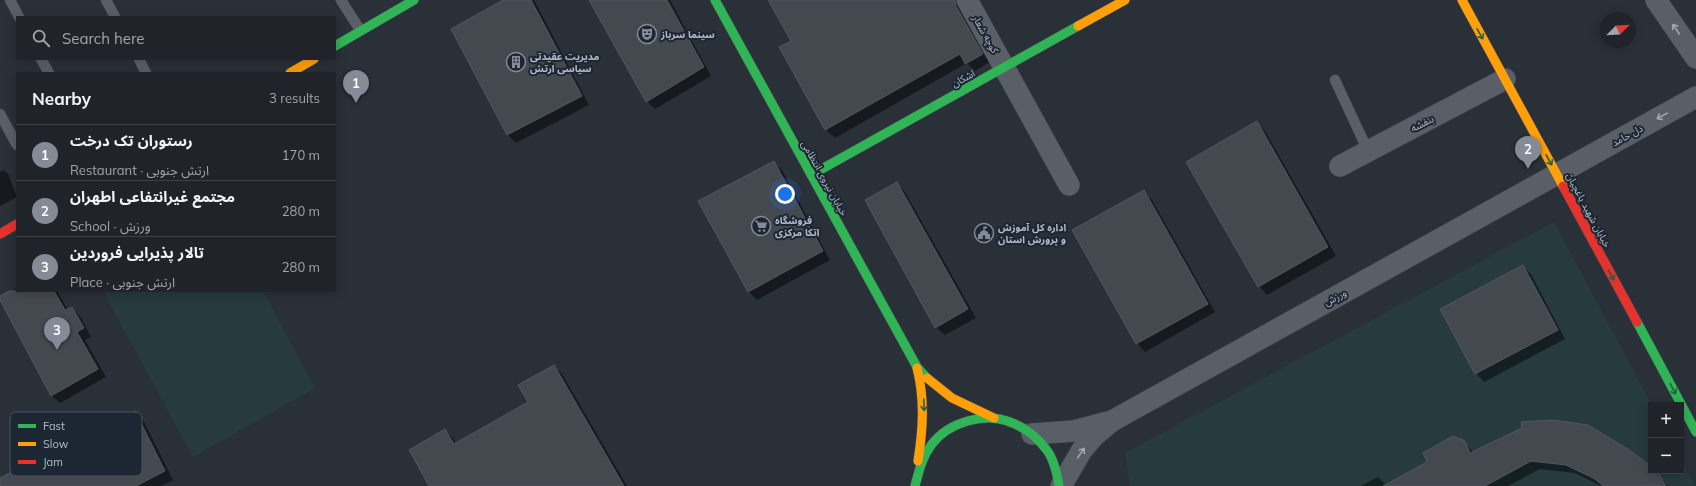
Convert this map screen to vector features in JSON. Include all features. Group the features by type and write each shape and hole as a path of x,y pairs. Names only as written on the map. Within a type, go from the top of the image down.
{"street":[{"path":"336,45 360,30 414,0"},
{"name":"خیابان نیروی انتظامی","path":"715,0 917,367 940,392 974,410 994,418"},
{"name":"کوچه شعار","path":"967,0 1069,186"},
{"name":"اشکان","path":"811,175 1126,0"},
{"name":"خیابان شهید یاغچیان","path":"1462,0 1696,432"},
{"path":"1656,0 1696,58"},
{"path":"292,72 312,60"},
{"name":"بنفشه","path":"1340,166 1505,79"},
{"name":"دل حامد","path":"1557,174 1696,97"},
{"name":"ورزش","path":"1060,486 1082,450 1094,436 1112,421 1557,174"},
{"path":"0,234 16,225"},
{"name":"خیابان نیروی انتظامی","path":"915,486 924,419 922,386 917,367"},
{"path":"916,472 924,454 937,437 954,425 974,419 994,418 1014,423 1032,434 1046,449 1056,468 1060,486"},
{"name":"ورزش","path":"1032,434 1074,431 1112,421"}],"lane":[{"path":"10,0 18,16"},
{"path":"106,0 114,16"},
{"path":"340,0 360,30"},
{"path":"42,60 48,72"},
{"path":"140,60 146,72"},
{"path":"1335,80 1368,151"},
{"path":"0,114 16,144"}],"green space":[{"path":"1554,222 1650,402 1648,402 1648,474 1684,474 1684,466 1695,486 1130,486 1125,453"},
{"path":"104,292 264,292 315,388 193,457"}],"building":[{"name":"مدیریت عقیدتی سیاسی ارتش","path":"503,0 531,0 582,96 507,135 451,29"},
{"name":"سینما سرباز","path":"589,0 667,0 704,67 646,102"},
{"path":"768,0 955,0 956,6 983,54 965,64 960,54 825,130 779,47 791,41"},
{"path":"1257,121 1328,247 1258,287 1186,162"},
{"name":"فروشگاه اتکا مرکزی","path":"774,161 823,251 748,292 698,201"},
{"path":"897,182 968,309 935,328 865,200"},
{"path":"1144,190 1208,304 1136,344 1072,230"},
{"path":"1523,265 1558,330 1475,374 1440,309"},
{"path":"9,291 55,292 65,310 72,307 84,328 77,332 98,369 51,396 0,300 0,296"},
{"path":"554,365 624,486 429,486 409,450 445,429 454,444 528,402 518,385"},
{"path":"1553,420 1588,425 1626,448 1648,464 1648,474 1659,474 1666,486 1603,486 1595,479 1566,465 1531,461 1485,486 1383,486 1427,462 1423,453 1453,436 1465,441 1470,453 1522,428 1521,422"},
{"path":"142,425 165,471 136,486 0,486 0,478 10,473 10,476 142,476"}],"traffic: fast":[{"path":"336,45 414,0"},
{"path":"715,0 917,367 927,378"},
{"path":"811,175 1078,26"},
{"path":"1637,322 1696,432"},
{"path":"915,486 921,464 932,444 939,436 957,425 968,421 989,418 1000,419 1015,424 1039,440 1051,457 1059,486"}],"traffic: slow":[{"path":"1078,26 1125,0"},
{"path":"1462,0 1563,186"},
{"path":"292,72 312,60"},
{"path":"917,368 920,380 922,403 921,437 918,461"},
{"path":"927,378 952,398 994,418"}],"traffic: jam":[{"path":"1563,186 1637,322"},
{"path":"0,234 16,225"}],"place":[{"name":"سینما سرباز","path":"647,34"},
{"name":"مدیریت عقیدتی سیاسی ارتش","path":"516,62"},
{"name":"رستوران تک درخت","path":"356,103"},
{"name":"مجتمع غیرانتفاعی اطهران","path":"1528,169"},
{"name":"فروشگاه اتکا مرکزی","path":"761,226"},
{"name":"اداره کل آموزش و پرورش استان","path":"984,233"},
{"name":"تالار پذیرایی فروردین","path":"57,350"}]}
